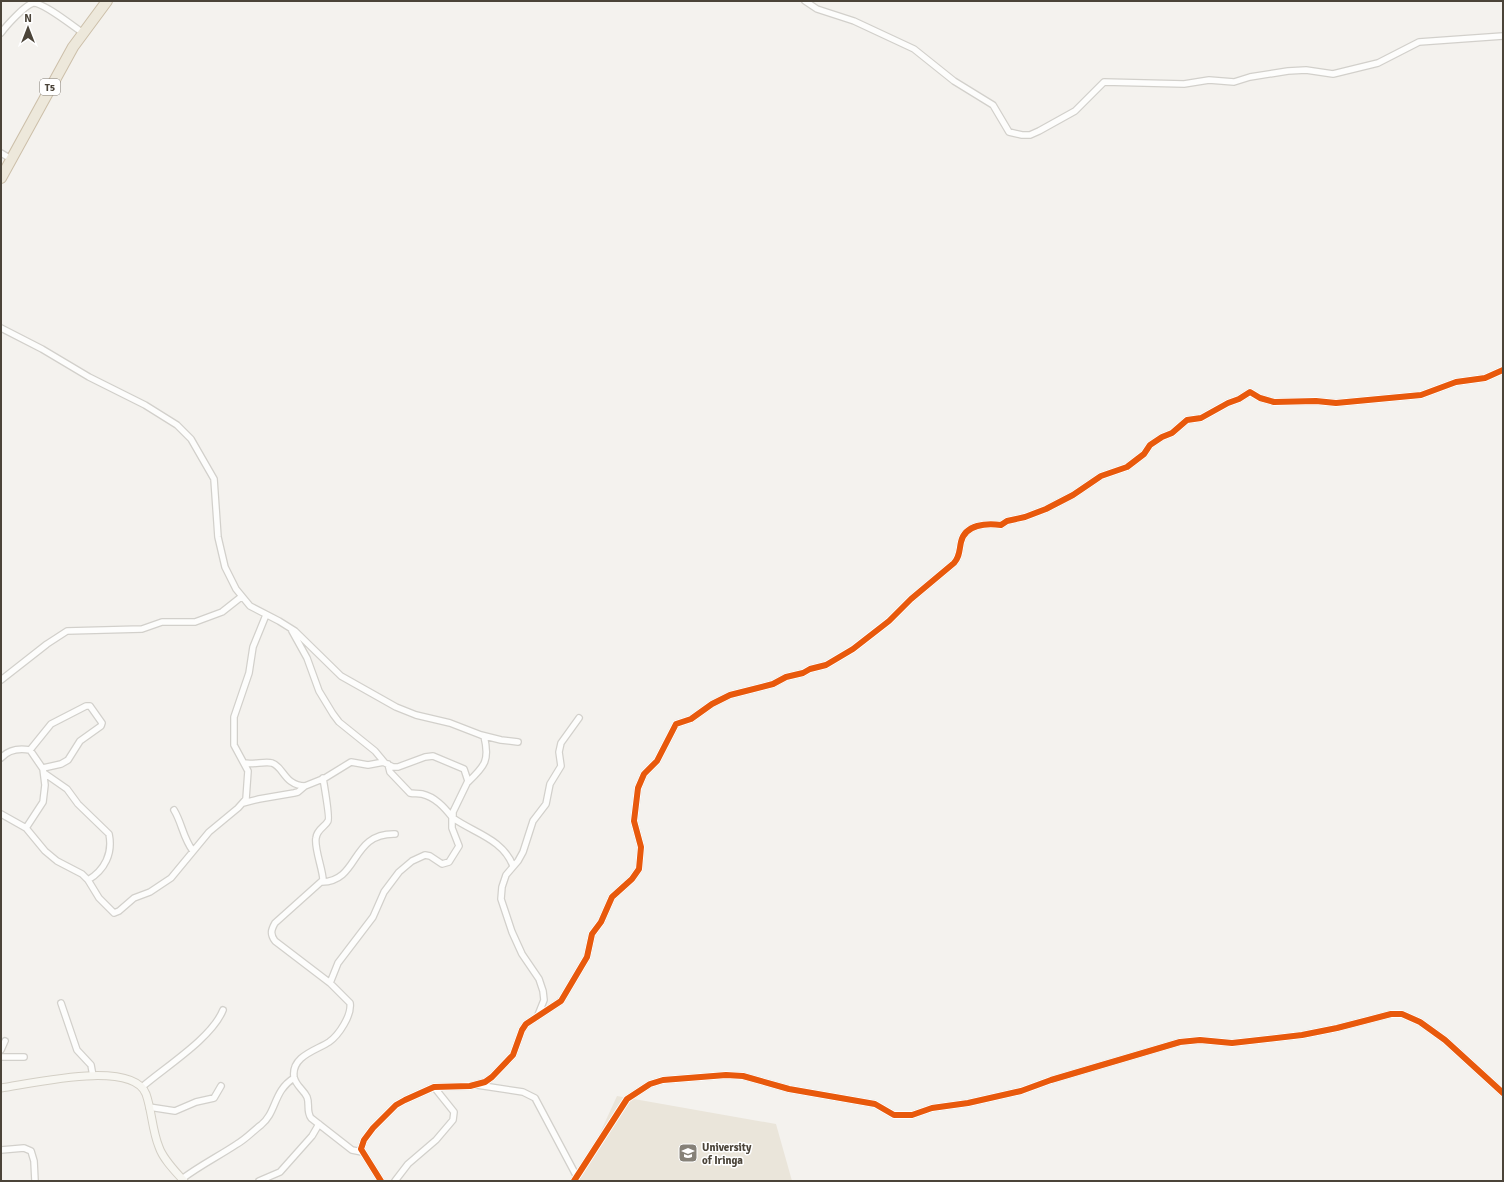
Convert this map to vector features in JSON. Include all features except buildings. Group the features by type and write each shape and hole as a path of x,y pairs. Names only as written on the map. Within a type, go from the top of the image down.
{"highway":[{"name":"T5","path":"1,178 73,47 107,1"}],"street":[{"path":"805,1 817,9 854,21 914,49 954,80 993,105 1009,132 1022,135 1034,133 1075,111 1104,82 1184,84 1209,80 1234,82 1250,77 1288,71 1306,70 1333,74 1378,63 1402,49 1419,42 1503,36"},
{"path":"1,33 27,5 36,3 83,33"},
{"path":"1,153 11,159"},
{"path":"1,328 42,349 89,377 145,405 177,425 191,439 214,479 217,533 225,567 241,597 250,606 291,629 336,673 350,682 412,714 456,725 484,736 518,742"},
{"path":"476,1085 492,1077 510,1059 522,1030 531,1019 547,1012 561,1001 587,957 592,934 601,922 612,897 632,879 639,869 641,847 634,821 638,788 644,774 657,760 676,724 691,719 712,704 730,695 773,684 786,677 826,665 853,649 870,634 889,621 911,599 954,563 959,556 962,540 972,528 990,524 1001,525 1007,521 1026,517 1046,509 1068,498 1101,476 1121,470 1130,465 1144,454 1150,445 1162,436 1172,432 1187,420 1194,420 1205,416 1228,403 1239,400 1250,392 1260,398 1274,402 1316,401 1336,403 1421,395 1444,385 1485,378 1503,370"},
{"path":"1,680 47,644 67,631 142,629 165,622 195,622 222,612 241,597"},
{"path":"1,814 26,828 45,851 57,861 82,874 88,880 99,898 115,913 137,896 150,892 171,878 209,832 243,803 247,795 248,771 234,745 234,716 250,670 253,647 266,615"},
{"path":"291,629 301,644 317,687 328,707 339,722 375,751 386,763 390,772 406,791 412,794 422,794 432,798 443,806 456,820 482,834 503,849 513,866"},
{"path":"30,750 46,727 55,721 86,706 90,706 95,712 102,723 101,726 80,741 68,760 44,771"},
{"path":"538,1015 544,1000 542,986 522,954 512,932 501,899 505,877 523,852 531,825 545,807 550,784 560,770 561,743 579,718"},
{"path":"330,983 338,963 373,917 384,892 399,872 412,861 421,856 430,856 442,864 452,858 459,846 452,828 452,816 468,782 486,762 488,753 484,736"},
{"path":"1,758 6,752 13,750 30,750"},
{"path":"30,750 44,771 67,789 78,804 109,834 108,858 100,870 88,880"},
{"path":"243,803 298,792 305,786 323,778 351,762 368,765 386,763 398,767 425,757 433,756 461,766 467,773 468,782"},
{"path":"244,763 256,765 271,763 290,780 305,786"},
{"path":"26,828 44,798 44,771"},
{"path":"322,882 316,838 330,816 325,801 323,778"},
{"path":"174,810 179,818 184,836 193,851"},
{"path":"362,1152 352,1150 308,1114 307,1098 298,1087 294,1078 295,1069 301,1060 313,1049 329,1042 333,1038 350,1013 348,1000 330,983 276,941 271,934 276,923 322,882 327,882 344,875 368,841 381,835 395,834"},
{"path":"61,1003 77,1050 91,1065 93,1076"},
{"path":"142,1087 170,1066 209,1030 219,1020 223,1010"},
{"path":"576,1179 627,1099 650,1084 677,1078 726,1075 743,1076 789,1089 875,1104 894,1115 912,1115 935,1107 968,1103 1020,1091 1051,1080 1180,1042 1200,1040 1232,1043 1302,1035 1399,1014 1420,1022 1437,1033 1503,1093"},
{"path":"1,1050 5,1041"},
{"path":"1,1057 24,1057"},
{"path":"1,1088 93,1076 128,1079 142,1087 149,1107 159,1149 183,1180 195,1168 236,1145 261,1125 267,1119 282,1088 294,1078"},
{"path":"381,1181 362,1152 364,1140 373,1128 396,1105 434,1087 476,1085 523,1092 535,1098 576,1179"},
{"path":"149,1107 175,1111 196,1102 214,1098 221,1086"},
{"path":"395,1181 408,1164 436,1140 454,1120 454,1112 434,1087"},
{"path":"259,1181 280,1172 306,1143 319,1124"},
{"path":"1,1150 24,1148 31,1151 34,1161 35,1181"}],"shaded area":[{"name":"University of Iringa","path":"617,1096 776,1124 792,1181 578,1181"}],"cycle path":[{"path":"381,1181 361,1149 364,1140 373,1128 396,1105 434,1087 470,1086 485,1082 492,1077 513,1055 522,1030 526,1024 561,1001 587,957 592,934 601,922 612,897 632,879 639,869 641,847 634,821 638,788 644,774 657,761 676,724 691,719 712,704 730,695 773,684 786,677 826,665 853,649 889,621 911,599 954,563 958,556 963,536 967,531 977,526 989,524 1001,525 1007,521 1025,517 1046,509 1073,495 1101,476 1127,467 1144,454 1150,445 1162,437 1172,433 1187,420 1201,418 1250,392 1260,398 1274,402 1316,401 1336,403 1421,395 1456,382 1485,378 1503,370"},
{"path":"574,1181 627,1099 650,1084 663,1080 726,1075 743,1076 789,1089 875,1104 894,1115 912,1115 932,1108 968,1103 1021,1091 1051,1080 1180,1042 1200,1040 1232,1043 1302,1035 1337,1028 1391,1014 1402,1014 1420,1022 1445,1040 1503,1093"}],"place":[{"name":"University of Iringa","path":"688,1153"}]}
